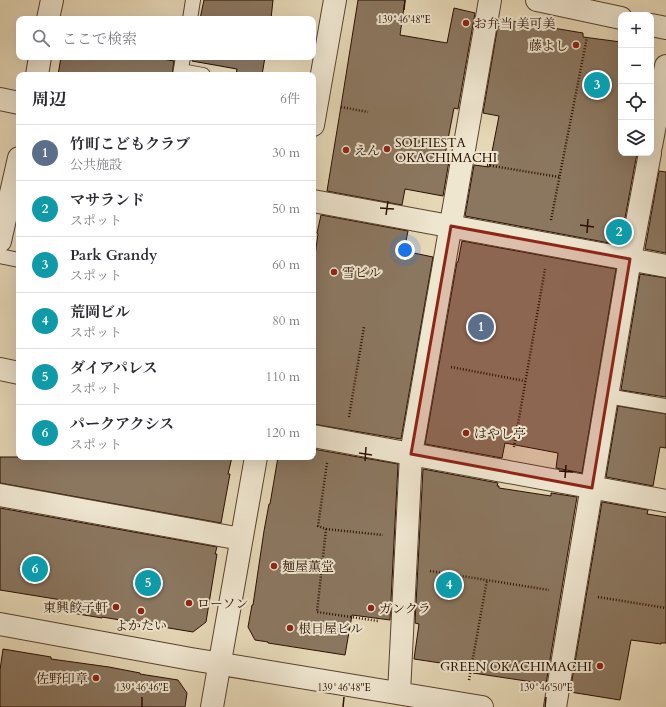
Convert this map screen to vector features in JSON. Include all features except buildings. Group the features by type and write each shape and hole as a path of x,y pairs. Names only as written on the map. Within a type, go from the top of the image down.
{"street":[{"path":"49,16 52,0"},
{"path":"316,96 335,0"},
{"path":"399,693 411,454 490,0"},
{"path":"537,0 618,17"},
{"path":"654,25 666,28"},
{"path":"38,72 40,60"},
{"path":"654,130 666,66"},
{"path":"0,99 16,102"},
{"path":"555,707 630,260 649,156"},
{"path":"0,241 16,171"},
{"path":"316,202 666,266"},
{"path":"0,369 16,372"},
{"path":"330,439 666,501"},
{"path":"212,707 255,460"},
{"path":"0,495 241,539"},
{"path":"0,624 220,664 370,698 399,693 482,707"}],"lane":[{"path":"190,16 193,0"},
{"path":"181,72 183,60"},
{"path":"0,256 16,259"},
{"path":"607,396 666,406"}],"path":[{"path":"509,473 559,177 587,35"},
{"path":"339,106 368,112"},
{"path":"462,160 559,177"},
{"path":"364,327 330,439 318,526 326,529 407,538"},
{"path":"427,362 525,381"},
{"path":"326,529 317,612 402,624"},
{"path":"405,567 666,608"},
{"path":"468,682 487,580"}],"highlighted area":[{"path":"451,226 630,259 592,488 411,454"}],"place":[{"name":"お弁当 美可美","path":"466,23"},
{"name":"藤よし","path":"576,45"},
{"name":"Park Grandy","path":"597,85"},
{"name":"SOLFIESTA OKACHIMACHI","path":"387,149"},
{"name":"えん","path":"346,150"},
{"name":"マサランド","path":"619,232"},
{"name":"雪ビル","path":"334,272"},
{"name":"竹町こどもクラブ","path":"481,327"},
{"name":"はやし亭","path":"466,433"},
{"name":"麺屋薫堂","path":"274,566"},
{"name":"パークアクシス","path":"35,569"},
{"name":"ダイアパレス","path":"148,583"},
{"name":"荒岡ビル","path":"449,585"},
{"name":"ローソン","path":"189,603"},
{"name":"東興餃子軒","path":"116,607"},
{"name":"ガンクラ","path":"371,608"},
{"name":"よかたい","path":"141,611"},
{"name":"根日屋ビル","path":"290,628"},
{"name":"GREEN OKACHIMACHI","path":"600,666"},
{"name":"佐野印章","path":"96,678"}]}
